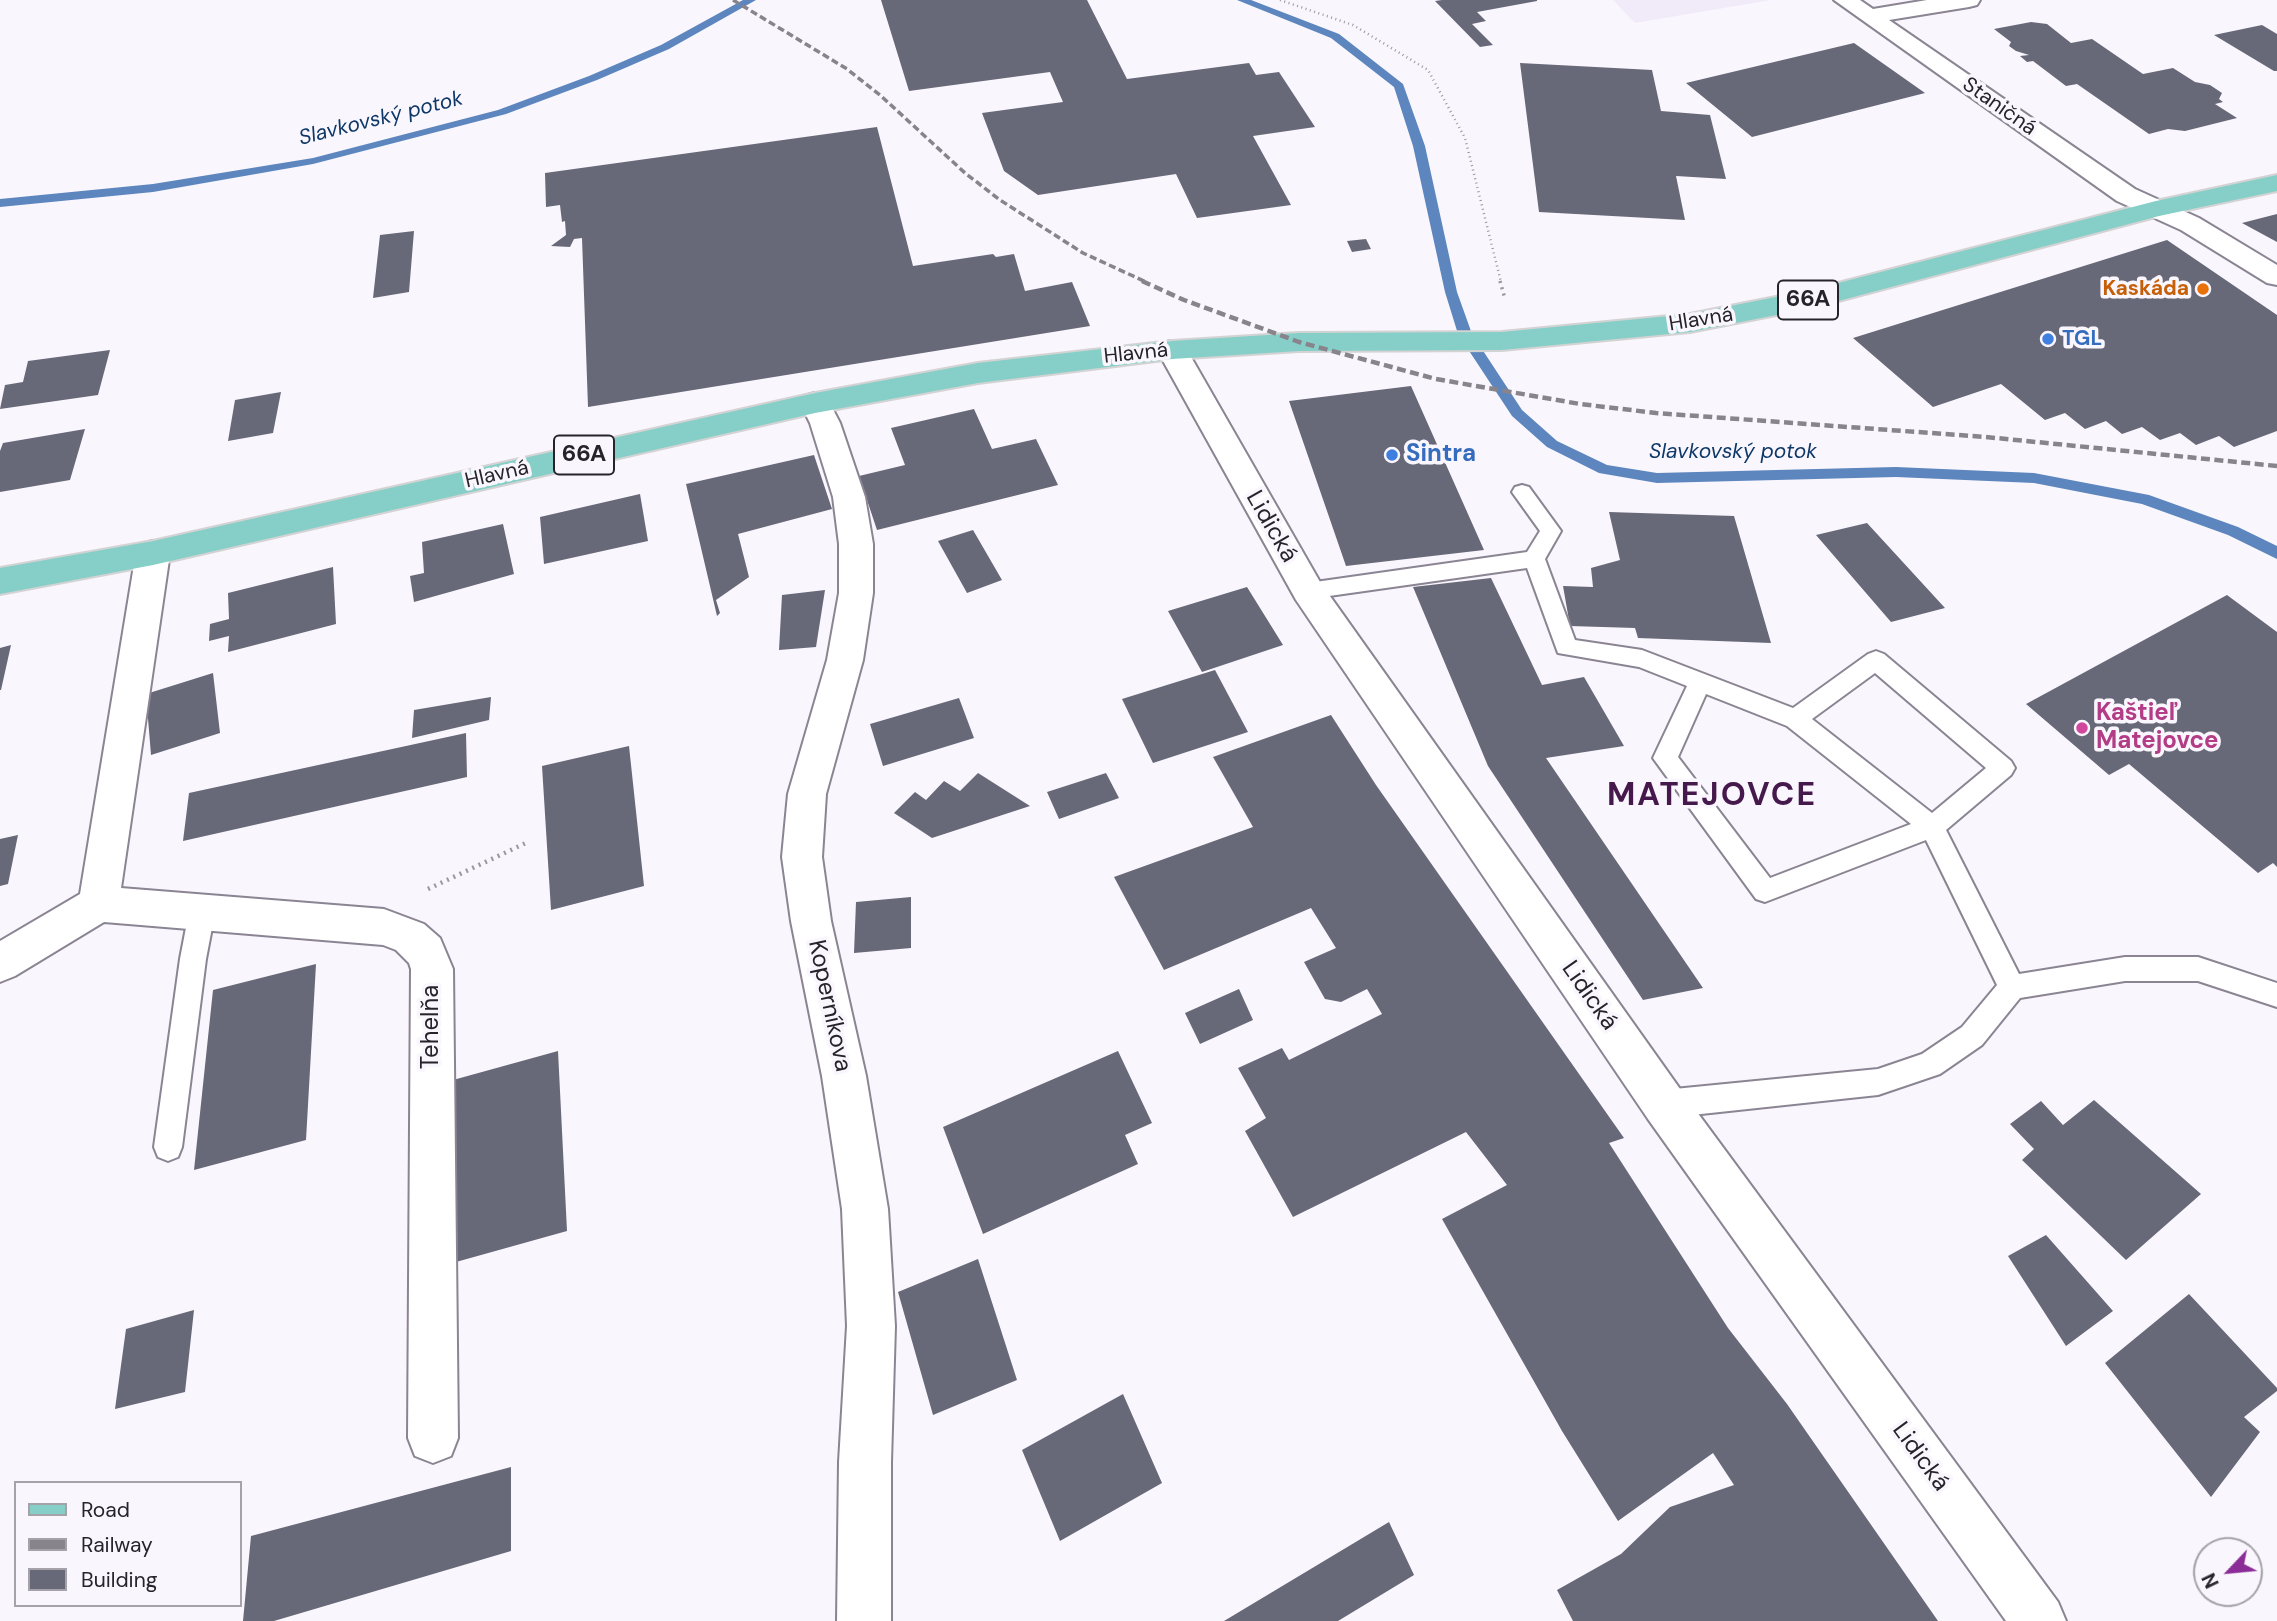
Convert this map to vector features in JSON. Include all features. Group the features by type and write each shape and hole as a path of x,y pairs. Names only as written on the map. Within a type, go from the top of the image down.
{"main road":[{"name":"Hlavná","path":"0,581 153,553 815,403 978,373 1172,350 1299,342 1502,341 1690,323 1812,299 2156,209 2277,183"}],"street":[{"name":"Staničná","path":"1845,0 2126,195 2190,224 2277,277"},
{"path":"1870,16 1969,0"},
{"name":"Lidická","path":"1172,350 1308,591 1664,1104 2039,1621"},
{"name":"Koperníkova","path":"815,403 825,423 849,496 856,544 856,593 845,660 807,794 802,857 811,921 844,1076 865,1209 871,1326 865,1462 864,1621"},
{"path":"0,963 99,904 153,553"},
{"name":"Tehelňa","path":"99,904 384,927 410,937 425,951 432,969 433,1438"}],"lane":[{"path":"1522,492 1551,531 1534,559"},
{"path":"1308,591 1534,559"},
{"path":"1534,559 1566,647 1642,659 1795,719 1932,827 2012,988"},
{"path":"1700,682 1665,758 1765,891 1932,827 2003,768 1876,660 1795,719"},
{"path":"168,1147 202,912"},
{"path":"1664,1104 1878,1083 1930,1065 1972,1036 2012,988 2125,969 2198,969 2277,995"}],"path":[{"path":"1280,0 1353,25 1428,69 1465,138 1506,300"},
{"path":"359,925 385,909 528,842"}],"shaded area":[{"path":"1613,0 1771,0 1635,23"}],"building":[{"path":"881,0 1087,0 1127,79 1249,63 1256,75 1279,72 1315,127 1253,136 1291,205 1197,218 1176,174 1038,195 1004,171 982,113 1063,102 1050,72 909,91"},
{"path":"1435,1 1537,1 1477,12 1486,21 1472,24 1493,45 1480,47"},
{"path":"2031,22 2047,24 2071,43 2092,39 2143,74 2173,68 2195,82 2210,85 2222,93 2219,99 2223,102 2215,104 2237,118 2185,131 2168,129 2149,134 2077,84 2066,86 2033,61 2027,62 2020,56 2029,55 2009,46 2011,42 1994,29"},
{"path":"2262,25 2277,34 2277,71 2214,35"},
{"path":"1854,43 1925,93 1752,137 1686,83"},
{"path":"1520,63 1652,70 1661,111 1710,115 1726,179 1676,176 1685,220 1539,212"},
{"path":"877,127 913,266 993,254 996,257 1014,254 1025,291 1072,282 1090,326 588,407 582,238 574,239 570,247 551,246 566,235 565,221 562,222 560,205 546,207 545,173"},
{"path":"2277,214 2277,242 2242,223"},
{"path":"414,231 409,292 373,298 380,235"},
{"path":"1366,239 1371,249 1352,252 1347,241"},
{"path":"2167,240 2277,315 2277,431 2234,447 2219,436 2196,445 2180,433 2160,440 2142,427 2122,434 2106,421 2085,429 2065,413 2045,420 2001,384 1933,407 1853,338"},
{"path":"110,350 98,395 0,409 5,385 23,382 28,361"},
{"path":"1411,386 1484,550 1346,566 1289,401"},
{"path":"281,392 273,433 228,441 235,400"},
{"path":"974,409 992,449 1036,439 1058,485 877,530 859,476 905,465 891,428"},
{"path":"85,429 70,480 0,492 0,451 3,443"},
{"path":"814,455 832,509 738,534 749,577 716,600 720,613 717,616 686,484"},
{"path":"640,494 648,541 544,564 540,517"},
{"path":"1609,512 1734,516 1771,643 1638,638 1635,628 1570,626 1563,586 1593,587 1591,568 1620,560"},
{"path":"1867,523 1945,608 1891,622 1816,535"},
{"path":"503,524 514,574 414,602 410,576 424,573 422,542"},
{"path":"973,530 1002,580 967,593 938,541"},
{"path":"333,567 336,624 228,652 229,636 209,641 210,624 229,619 228,593"},
{"path":"1491,578 1542,685 1584,677 1624,746 1546,758 1703,988 1643,1000 1488,766 1413,587"},
{"path":"1247,587 1283,645 1202,672 1168,611"},
{"path":"825,590 816,647 779,650 782,595"},
{"path":"2227,595 2277,632 2277,867 2273,863 2258,873 2129,764 2109,775 2026,704"},
{"path":"11,645 1,690 0,690 0,648"},
{"path":"1215,670 1248,732 1153,763 1122,699"},
{"path":"213,673 220,733 151,755 146,694"},
{"path":"491,697 489,720 412,738 414,710"},
{"path":"959,698 974,738 883,766 870,724"},
{"path":"1331,715 1376,785 1624,1138 1609,1143 1728,1328 1787,1404 1938,1621 1573,1621 1557,1590 1621,1554 1670,1507 1734,1485 1713,1453 1618,1521 1562,1431 1442,1219 1507,1185 1466,1132 1293,1217 1245,1131 1266,1118 1238,1068 1282,1048 1289,1060 1382,1014 1367,989 1341,1002 1325,999 1304,962 1336,948 1311,908 1164,970 1114,877 1253,827 1213,757"},
{"path":"466,733 467,777 183,841 189,793"},
{"path":"629,746 644,886 551,910 542,766"},
{"path":"978,773 1030,806 932,838 894,813 915,792 926,800 944,781 960,791"},
{"path":"1106,773 1119,798 1059,819 1047,792"},
{"path":"18,835 8,884 0,886 0,839"},
{"path":"911,897 911,948 854,953 856,902"},
{"path":"316,964 306,1140 194,1170 213,990"},
{"path":"1239,989 1253,1020 1200,1044 1185,1013"},
{"path":"558,1051 567,1231 456,1262 453,1080"},
{"path":"1118,1051 1152,1123 1125,1135 1138,1164 983,1234 943,1127"},
{"path":"2094,1100 2201,1194 2126,1260 2022,1160 2034,1149 2010,1124 2041,1101 2063,1125"},
{"path":"2046,1235 2113,1311 2066,1346 2008,1256"},
{"path":"978,1259 1017,1380 933,1415 898,1292"},
{"path":"2189,1294 2277,1388 2277,1391 2244,1417 2260,1432 2211,1497 2105,1363"},
{"path":"194,1310 185,1392 115,1409 126,1329"},
{"path":"1123,1394 1162,1483 1060,1541 1022,1450"},
{"path":"511,1467 511,1551 274,1621 243,1621 251,1536"},
{"path":"1389,1522 1414,1575 1338,1621 1224,1621"}],"waterway":[{"name":"Slavkovský potok","path":"0,203 153,188 313,161 502,112 593,78 665,47 751,0"},
{"name":"Slavkovský potok","path":"1242,0 1335,36 1399,86 1419,146 1451,292 1465,334 1517,413 1552,444 1604,469 1657,478 1896,472 2034,478 2144,499 2233,531 2277,553"}],"railway":[{"path":"733,0 847,69 880,95 965,173 1000,200 1083,253 1146,282"},
{"path":"1142,281 1184,300 1299,342 1436,379 1580,404 1656,413 1986,437 2277,466"}],"place":[{"name":"Kaskáda","path":"2203,289"},
{"name":"TGL","path":"2048,339"},
{"name":"Sintra","path":"1392,455"},
{"name":"Kaštieľ Matejovce","path":"2082,728"}],"district":[{"name":"MATEJOVCE","path":"1712,797"}]}
